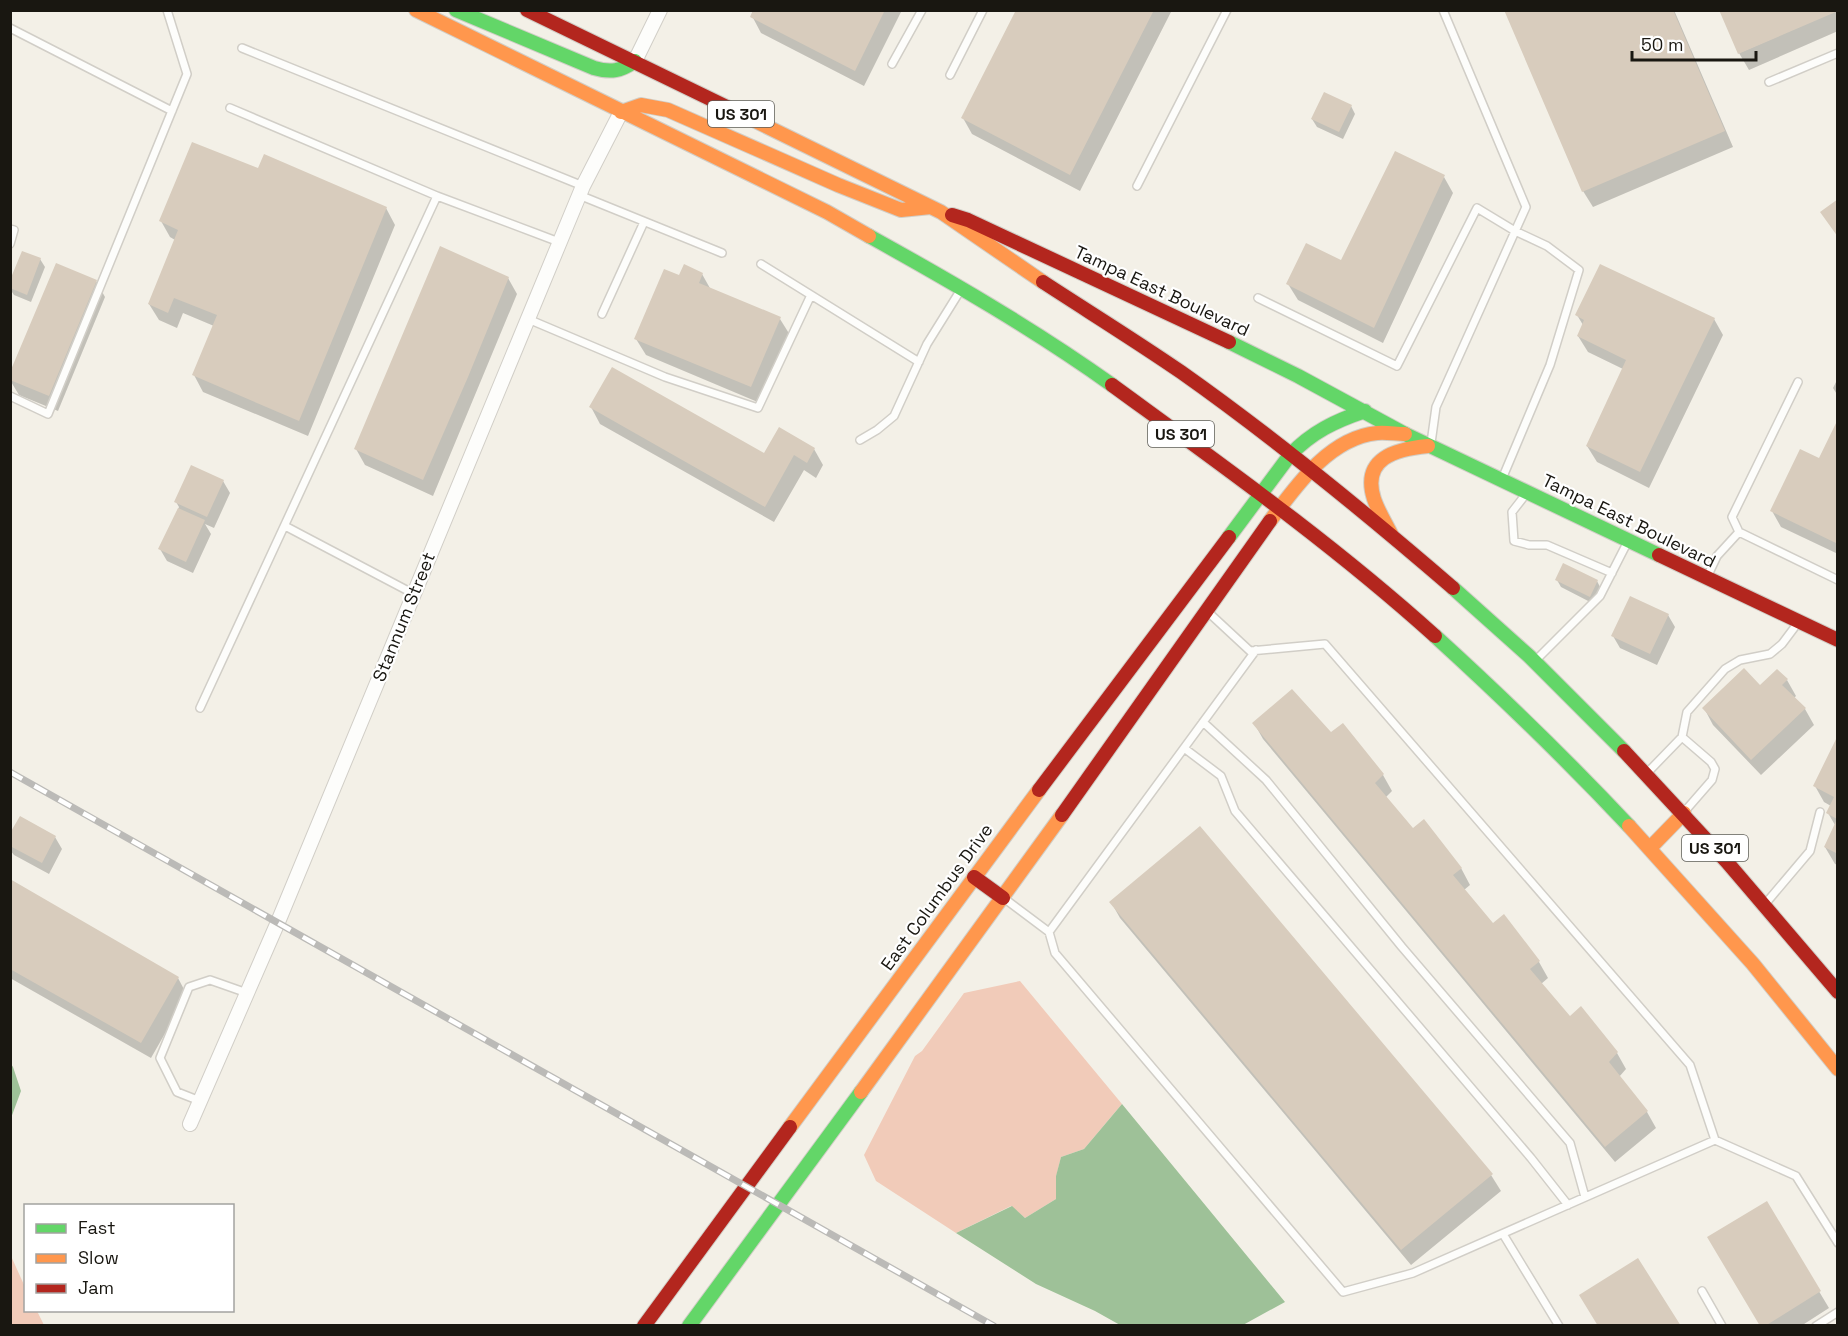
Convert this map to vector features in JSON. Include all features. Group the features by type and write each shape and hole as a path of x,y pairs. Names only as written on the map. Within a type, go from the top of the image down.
{"main road":[{"name":"US 301","path":"416,10 827,212 962,289 1078,361 1261,493 1384,591 1494,690 1569,763 1650,848 1753,964 1838,1069"},
{"path":"456,10 587,66 615,72 625,69 635,61"},
{"name":"US 301","path":"527,10 936,209 1212,395 1391,534 1534,662 1684,813 1837,990"},
{"path":"621,112 640,105 668,110 900,210 936,209"},
{"name":"Tampa East Boulevard","path":"936,209 968,220 1191,324 1344,399 1405,434 1838,640"},
{"path":"1290,455 1304,440 1325,426 1365,411"},
{"name":"Tampa East Boulevard","path":"1281,508 1310,471 1350,440 1375,433 1405,434"},
{"path":"1391,534 1373,495 1373,475 1377,464 1387,454 1405,448 1431,446"},
{"name":"East Columbus Drive","path":"644,1326 974,877 1290,455"},
{"path":"689,1326 1003,898 1281,508"},
{"path":"1650,848 1684,813"},
{"path":"974,877 1003,898"}],"street":[{"path":"635,61 660,10"},
{"name":"Stannum Street","path":"190,1124 247,993 581,191 621,112"}],"lane":[{"path":"10,396 48,414 172,111 187,74 167,10"},
{"path":"892,64 922,10"},
{"path":"950,75 983,10"},
{"path":"1137,186 1227,10"},
{"path":"1431,446 1436,407 1526,207 1443,10"},
{"path":"10,28 172,111"},
{"path":"242,48 581,191 644,222 722,253"},
{"path":"1770,82 1838,52"},
{"path":"230,108 437,196 560,242"},
{"path":"200,708 437,196"},
{"path":"1258,298 1397,366 1477,208 1515,231 1547,246 1579,270 1550,365 1502,480"},
{"path":"602,314 644,222"},
{"path":"10,229 14,231 10,244"},
{"path":"761,264 919,362"},
{"path":"860,440 894,416 927,344 962,289"},
{"path":"528,319 665,377 758,408 811,295"},
{"path":"1798,382 1732,517 1739,532 1838,580"},
{"path":"1527,492 1512,512 1514,541 1529,546 1547,545 1612,573"},
{"path":"285,526 414,594"},
{"path":"1706,577 1717,556 1739,532"},
{"path":"1534,662 1600,596 1628,540"},
{"path":"1207,611 1250,651 1325,644 1690,1065 1715,1140 1796,1176 1838,1243"},
{"path":"1646,774 1682,737 1687,712 1725,669 1740,660 1770,654 1782,644 1799,622"},
{"path":"1049,932 1256,650"},
{"path":"1203,722 1266,780 1402,947 1570,1143 1585,1197"},
{"path":"1682,737 1711,762 1715,769 1712,780 1684,813"},
{"path":"1184,748 1221,776 1235,811 1531,1158 1568,1205"},
{"path":"1765,905 1810,851 1820,812"},
{"path":"1003,898 1049,932 1055,953 1343,1292 1413,1273 1715,1140"},
{"path":"200,1101 177,1092 160,1058 189,987 210,980 247,993"},
{"path":"1503,1234 1559,1326"},
{"path":"1702,1291 1722,1326"},
{"path":"1816,1326 1838,1312"}],"shaded area":[{"path":"1020,981 1122,1104 1084,1149 1061,1157 1056,1177 1056,1199 1025,1218 1011,1206 956,1233 876,1181 864,1155 915,1056 922,1051 964,993"},
{"path":"11,1064 21,1091 11,1118"},
{"path":"1122,1104 1285,1302 1243,1325 1120,1325 1036,1284 956,1233 1012,1206 1025,1218 1056,1199 1056,1176 1061,1157 1084,1149"},
{"path":"11,1256 24,1285 24,1312 38,1312 44,1325 11,1325"}],"building":[{"path":"753,10 885,10 855,71 750,17"},
{"path":"1016,10 1154,10 1070,175 961,118"},
{"path":"1504,10 1673,10 1725,131 1582,192"},
{"path":"1719,10 1838,10 1838,11 1738,54"},
{"path":"1324,92 1352,105 1339,132 1311,119"},
{"path":"192,142 258,168 264,154 387,207 299,421 192,375 217,315 174,298 168,313 148,304 178,230 159,221"},
{"path":"1395,151 1445,175 1374,328 1286,284 1306,243 1341,260"},
{"path":"1838,199 1838,237 1820,212"},
{"path":"440,246 509,277 423,480 354,449"},
{"path":"22,251 41,258 27,295 10,288 10,280"},
{"path":"56,263 97,280 49,396 10,380 10,372"},
{"path":"684,264 703,273 699,283 781,317 751,387 634,339 664,269 679,275"},
{"path":"1600,264 1715,318 1640,472 1586,446 1626,360 1577,336 1584,320 1575,315"},
{"path":"612,367 764,453 779,427 815,448 807,463 794,455 765,507 589,407"},
{"path":"1838,419 1838,544 1770,511 1800,449 1819,458"},
{"path":"191,465 224,480 207,517 174,502"},
{"path":"178,508 205,520 186,562 158,549"},
{"path":"1563,563 1598,580 1590,597 1555,580"},
{"path":"1630,596 1669,614 1650,654 1611,636"},
{"path":"1744,668 1760,685 1777,669 1788,679 1782,685 1806,708 1751,760 1702,708"},
{"path":"1292,689 1331,732 1343,723 1384,774 1375,783 1413,828 1424,819 1462,868 1453,875 1493,923 1504,914 1540,961 1530,969 1570,1016 1581,1006 1618,1052 1609,1062 1648,1111 1605,1147 1252,723"},
{"path":"1838,735 1838,854 1824,847 1837,819 1826,813 1834,797 1813,786"},
{"path":"20,816 56,836 42,863 10,846 10,833"},
{"path":"1200,826 1493,1174 1401,1250 1109,902"},
{"path":"10,879 179,977 141,1043 10,969"},
{"path":"1767,1201 1821,1291 1765,1326 1760,1326 1707,1237"},
{"path":"1638,1258 1681,1326 1598,1326 1579,1295"}],"railway":[{"path":"10,772 994,1326"}],"traffic: fast":[{"path":"456,10 594,68 616,70 635,61"},
{"path":"869,236 993,307 1112,385"},
{"path":"1229,342 1298,376 1405,434 1659,555"},
{"path":"1229,537 1298,447 1324,428 1365,411"},
{"path":"1453,588 1529,656 1624,751"},
{"path":"1435,636 1534,729 1629,826"},
{"path":"689,1326 861,1092"}],"traffic: slow":[{"path":"416,10 827,212 869,236"},
{"path":"621,112 641,105 668,110 838,185 901,210 931,207"},
{"path":"733,110 941,212 1043,282"},
{"path":"1270,521 1315,466 1344,444 1377,433 1405,434"},
{"path":"1391,534 1374,499 1371,485 1372,474 1377,465 1393,453 1428,446"},
{"path":"790,1127 1039,790"},
{"path":"1650,848 1684,813"},
{"path":"861,1092 1062,815"},
{"path":"1629,826 1753,964 1838,1069"}],"traffic: jam":[{"path":"527,10 733,110"},
{"path":"952,215 968,220 1229,342"},
{"path":"1043,282 1164,360 1251,423 1354,504 1453,588"},
{"path":"1112,385 1357,569 1435,636"},
{"path":"1062,815 1270,521"},
{"path":"1039,790 1229,537"},
{"path":"1659,555 1838,640"},
{"path":"1624,751 1727,862 1838,992"},
{"path":"974,877 1003,898"},
{"path":"644,1326 790,1127"}]}
